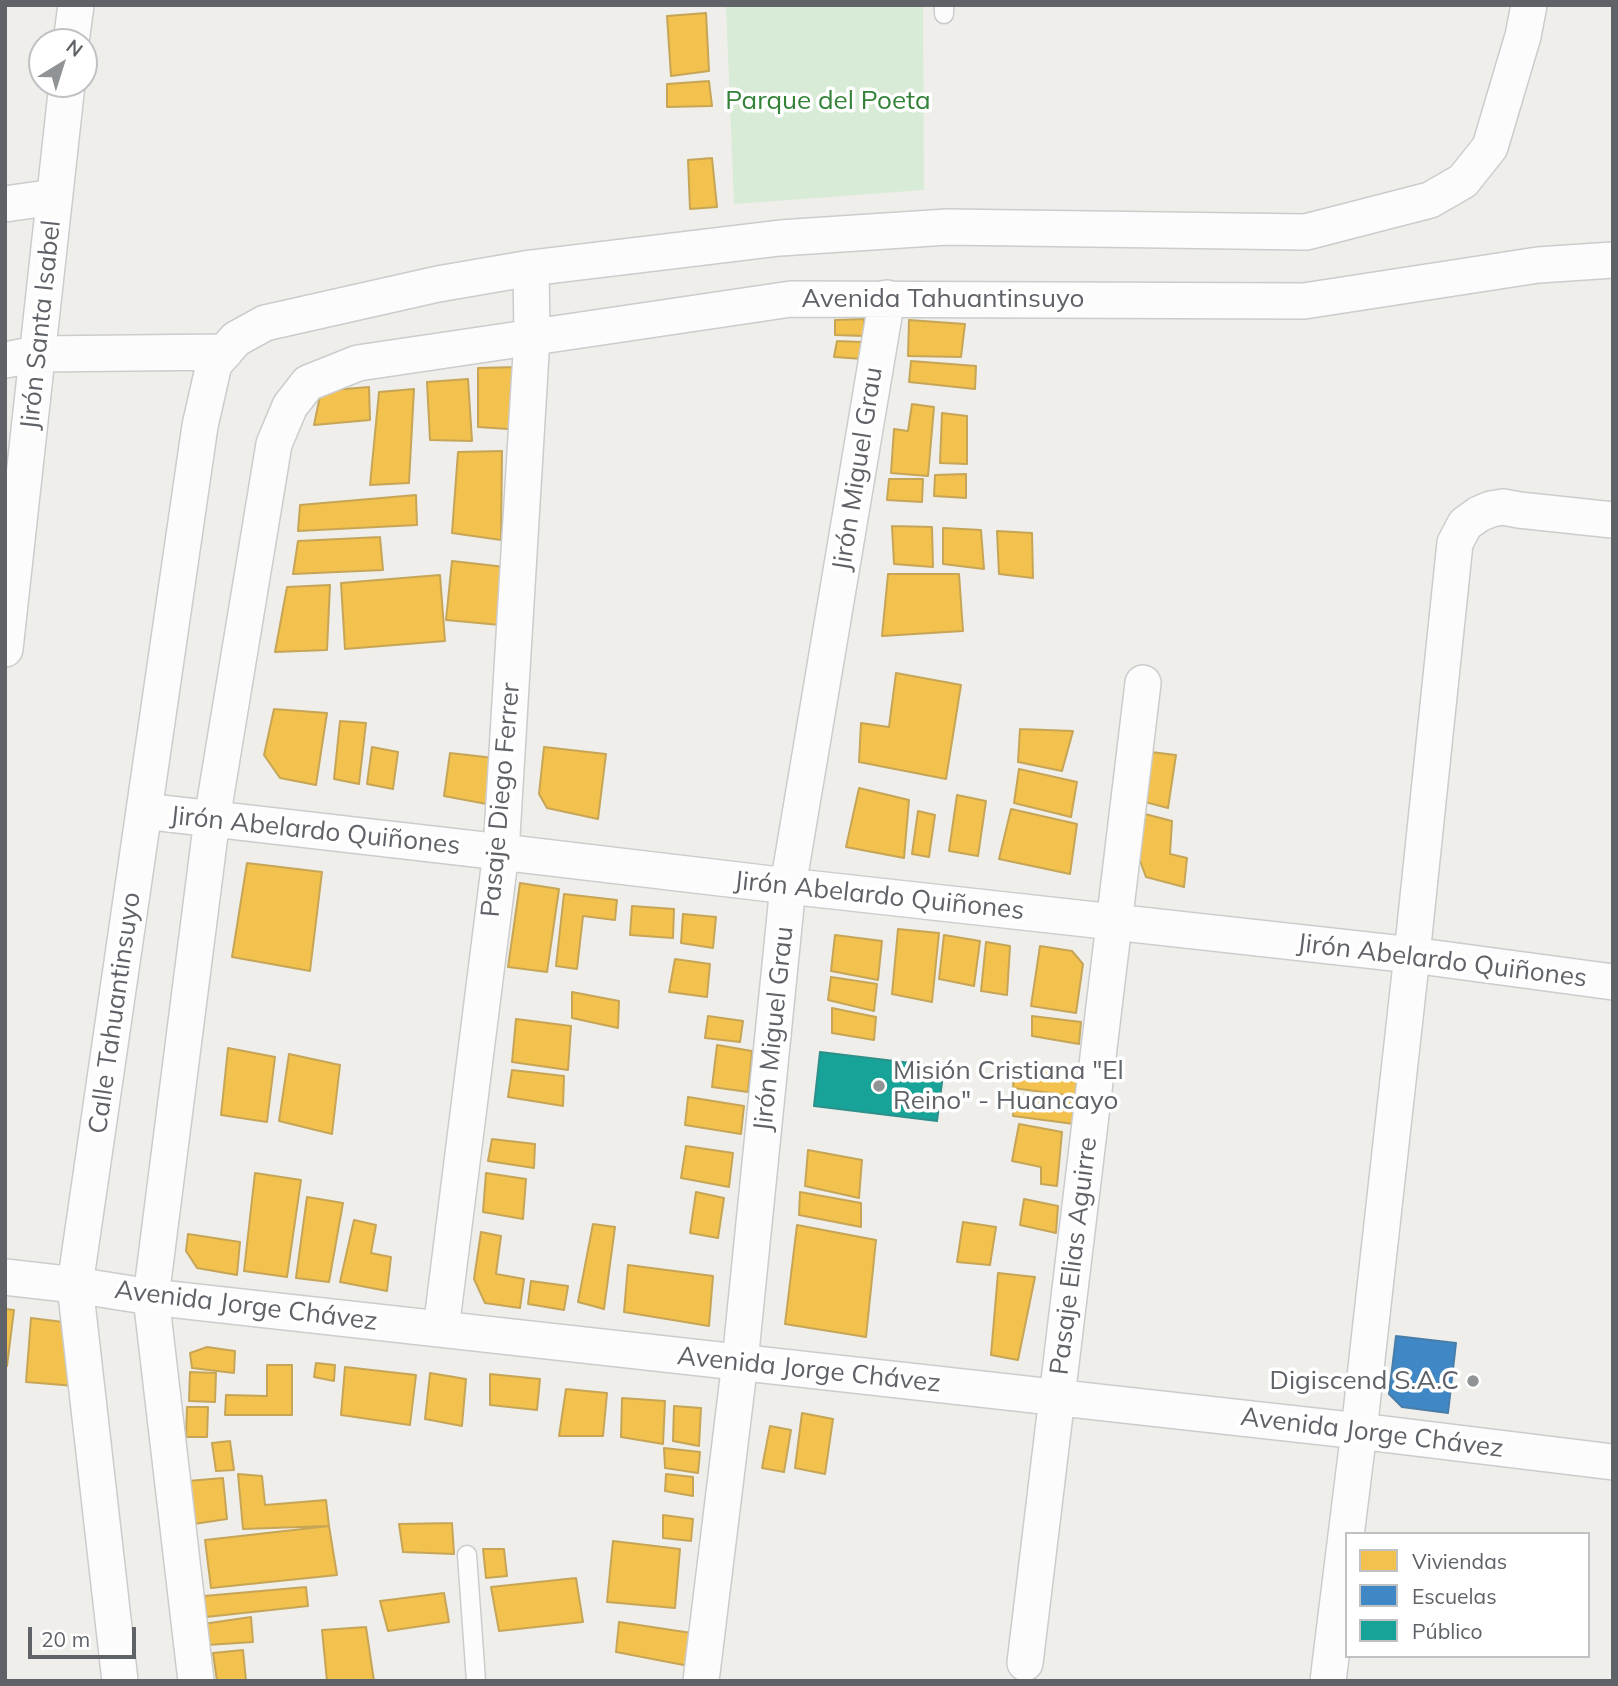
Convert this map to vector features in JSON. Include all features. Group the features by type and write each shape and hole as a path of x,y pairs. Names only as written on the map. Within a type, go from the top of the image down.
{"street":[{"path":"74,28 76,5"},
{"path":"21,357 225,352 236,339 265,323 439,284 531,268 780,238 947,227 1306,232 1430,200 1463,181 1490,147 1523,36 1529,5"},
{"name":"Jirón Santa Isabel","path":"5,649 21,357 54,197 65,98"},
{"path":"5,204 54,197"},
{"name":"Avenida Tahuantinsuyo","path":"212,819 274,444 290,407 308,383 358,363 791,299 1304,301 1538,265 1613,260"},
{"name":"Pasaje Diego Ferrer","path":"440,1329 501,852 532,337 531,268"},
{"name":"Jirón Miguel Grau","path":"701,1681 740,1362 788,886 887,299"},
{"name":"Calle Tahuantinsuyo","path":"120,1681 75,1284 200,426 214,364 225,352"},
{"path":"1346,1532 1412,955 1454,542 1465,524 1472,519 1491,509 1503,507 1613,520"},
{"name":"Pasaje Elias Aguirre","path":"1025,1662 1143,683"},
{"name":"Jirón Abelardo Quiñones","path":"144,811 1412,955 1613,982"},
{"path":"196,1681 151,1297 212,819"},
{"name":"Avenida Jorge Chávez","path":"5,1277 75,1284 151,1297 1359,1431 1613,1462"},
{"path":"1328,1681 1345,1544"}],"lane":[{"path":"467,1555 476,1681"}],"green space":[{"name":"Parque del Poeta","path":"726,5 923,5 924,190 734,204"}],"building: Viviendas":[{"path":"706,13 709,71 671,76 667,16"},
{"path":"709,81 712,106 667,107 667,84"},
{"path":"712,158 717,207 690,209 688,160"},
{"path":"864,319 864,336 835,335 835,320"},
{"path":"909,320 965,324 961,357 908,356"},
{"path":"837,341 862,342 863,359 834,357"},
{"path":"911,361 976,366 975,389 909,382"},
{"path":"519,367 523,430 478,427 478,368"},
{"path":"468,379 472,441 430,440 427,382"},
{"path":"369,387 370,420 314,425 321,391"},
{"path":"414,389 409,483 370,485 379,392"},
{"path":"912,404 934,407 928,476 891,473 894,429 908,431"},
{"path":"942,413 967,416 967,464 940,463"},
{"path":"502,451 501,540 452,533 458,452"},
{"path":"966,474 966,498 934,496 935,475"},
{"path":"889,479 923,479 922,502 887,500"},
{"path":"416,495 417,525 298,531 300,505"},
{"path":"892,526 932,527 933,567 894,564"},
{"path":"943,528 981,530 984,569 943,564"},
{"path":"997,531 1032,533 1033,578 999,574"},
{"path":"380,537 383,570 293,574 298,541"},
{"path":"452,561 505,567 500,625 446,620"},
{"path":"888,574 959,574 963,631 882,636"},
{"path":"440,575 445,641 345,649 341,583"},
{"path":"330,585 327,650 275,652 287,587"},
{"path":"896,673 961,685 946,779 859,762 861,723 889,727"},
{"path":"274,709 327,713 316,785 280,778 264,755"},
{"path":"340,721 366,723 359,784 334,779"},
{"path":"1020,729 1073,731 1062,771 1018,762"},
{"path":"372,747 398,752 393,789 367,784"},
{"path":"544,747 606,754 598,819 547,808 539,794"},
{"path":"1151,752 1176,755 1168,808 1145,802"},
{"path":"450,753 494,758 492,805 444,796"},
{"path":"1019,769 1077,782 1071,817 1014,803"},
{"path":"859,788 909,800 904,858 846,847"},
{"path":"957,795 986,801 978,856 949,851"},
{"path":"1011,809 1077,824 1070,874 999,859"},
{"path":"918,811 935,815 929,857 912,854"},
{"path":"1145,814 1172,821 1170,854 1187,858 1184,887 1146,877 1139,858"},
{"path":"247,863 322,872 310,971 232,957"},
{"path":"520,883 559,889 547,972 508,967"},
{"path":"564,894 617,900 615,920 583,916 577,969 556,966"},
{"path":"632,906 674,909 673,938 630,935"},
{"path":"683,914 716,917 713,948 681,943"},
{"path":"898,929 939,933 932,1002 892,994"},
{"path":"835,935 882,941 878,980 831,971"},
{"path":"944,935 980,941 974,986 939,979"},
{"path":"986,942 1010,946 1007,995 981,991"},
{"path":"1040,946 1072,951 1083,964 1076,1013 1031,1006"},
{"path":"675,959 710,964 707,997 669,992"},
{"path":"831,977 877,984 874,1011 828,1000"},
{"path":"572,992 619,1001 618,1028 572,1018"},
{"path":"832,1008 876,1017 874,1040 832,1033"},
{"path":"708,1016 743,1021 740,1042 705,1038"},
{"path":"1032,1016 1081,1022 1079,1044 1032,1036"},
{"path":"516,1019 571,1026 568,1070 512,1062"},
{"path":"717,1045 752,1051 748,1092 712,1087"},
{"path":"228,1048 275,1057 267,1122 221,1115"},
{"path":"289,1054 340,1065 332,1134 279,1121"},
{"path":"1015,1065 1081,1072 1080,1097 1013,1088"},
{"path":"512,1070 564,1076 563,1106 508,1097"},
{"path":"1015,1094 1083,1101 1082,1125 1013,1116"},
{"path":"688,1097 744,1106 741,1134 685,1125"},
{"path":"1019,1124 1062,1132 1057,1186 1041,1184 1041,1167 1012,1161"},
{"path":"492,1139 535,1144 534,1168 488,1161"},
{"path":"686,1146 733,1153 729,1187 681,1178"},
{"path":"808,1150 862,1160 859,1198 805,1186"},
{"path":"255,1173 301,1180 287,1277 244,1271"},
{"path":"486,1173 526,1179 523,1219 483,1212"},
{"path":"696,1192 724,1198 718,1238 690,1233"},
{"path":"800,1192 861,1203 861,1227 799,1215"},
{"path":"307,1197 343,1203 329,1282 296,1278"},
{"path":"1024,1199 1058,1206 1056,1233 1020,1225"},
{"path":"354,1220 376,1225 371,1253 391,1257 387,1291 340,1282"},
{"path":"963,1222 996,1227 990,1265 957,1262"},
{"path":"593,1224 615,1227 604,1309 578,1302"},
{"path":"797,1225 876,1240 866,1337 785,1324"},
{"path":"481,1232 501,1236 496,1274 524,1279 520,1308 485,1303 474,1279"},
{"path":"188,1234 240,1242 237,1275 197,1268 186,1251"},
{"path":"628,1265 713,1276 709,1326 624,1312"},
{"path":"998,1273 1035,1277 1018,1360 991,1355"},
{"path":"531,1281 568,1286 564,1310 528,1304"},
{"path":"5,1309 14,1310 7,1366 5,1366"},
{"path":"31,1318 71,1323 75,1386 26,1382"},
{"path":"207,1347 235,1351 234,1373 192,1368 190,1353"},
{"path":"316,1363 335,1365 334,1381 314,1377"},
{"path":"267,1365 292,1365 292,1415 225,1415 226,1395 267,1396"},
{"path":"345,1367 416,1375 410,1425 341,1415"},
{"path":"190,1372 216,1373 215,1402 189,1401"},
{"path":"430,1373 466,1379 462,1426 425,1419"},
{"path":"490,1374 540,1379 537,1410 490,1405"},
{"path":"566,1389 607,1393 603,1436 559,1436"},
{"path":"622,1398 665,1401 663,1444 621,1437"},
{"path":"674,1406 701,1408 699,1446 673,1441"},
{"path":"187,1407 208,1407 207,1437 186,1437"},
{"path":"802,1413 833,1419 825,1474 795,1468"},
{"path":"770,1426 791,1430 784,1472 762,1468"},
{"path":"230,1441 234,1470 216,1471 212,1443"},
{"path":"664,1448 700,1452 698,1473 665,1468"},
{"path":"238,1474 262,1476 265,1505 326,1500 329,1526 243,1529"},
{"path":"666,1474 693,1477 693,1496 665,1491"},
{"path":"223,1478 227,1519 194,1524 188,1481"},
{"path":"663,1515 693,1519 691,1541 663,1538"},
{"path":"452,1523 454,1554 403,1552 399,1524"},
{"path":"329,1526 337,1575 211,1588 205,1540"},
{"path":"613,1541 680,1549 675,1608 607,1602"},
{"path":"483,1549 504,1549 507,1576 486,1578"},
{"path":"576,1578 583,1622 499,1631 491,1587"},
{"path":"306,1587 308,1606 206,1617 204,1596"},
{"path":"444,1593 449,1622 388,1631 380,1601"},
{"path":"251,1617 253,1642 207,1645 203,1624"},
{"path":"619,1622 698,1634 694,1667 616,1652"},
{"path":"366,1627 374,1681 327,1681 322,1630"},
{"path":"243,1650 246,1681 217,1681 213,1653"}],"building: Escuelas":[{"path":"1396,1336 1456,1343 1448,1413 1402,1407 1389,1394"}],"building: Público":[{"name":"Misión Cristiana \"El Reino\" - Huancayo","path":"820,1052 944,1067 937,1121 814,1106"}],"place":[{"name":"Misión Cristiana \"El Reino\" - Huancayo","path":"879,1086"},
{"name":"Digiscend S.A.C","path":"1473,1381"}]}
